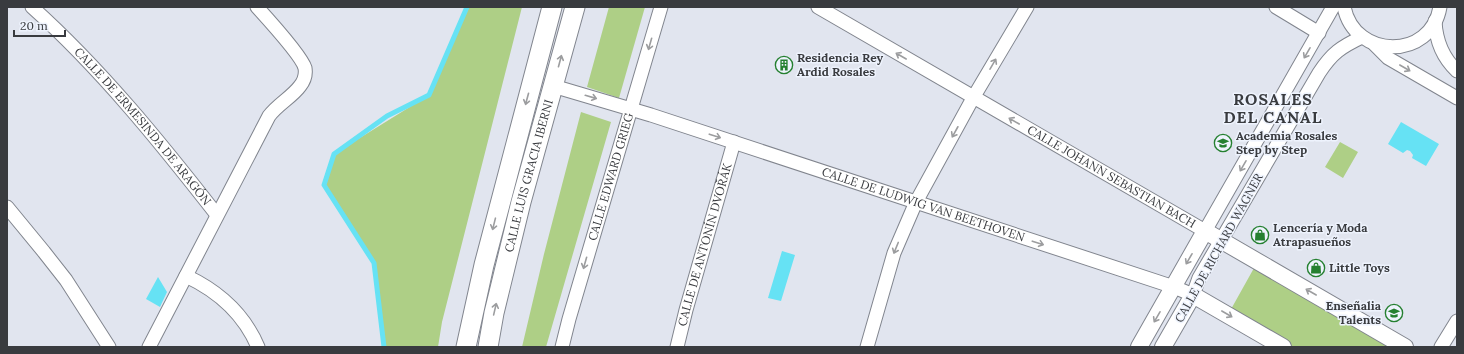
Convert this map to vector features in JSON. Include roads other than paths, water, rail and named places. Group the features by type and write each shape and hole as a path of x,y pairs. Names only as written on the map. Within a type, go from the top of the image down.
{"main road":[{"name":"CALLE LUIS GRACIA IBERNI","path":"466,347 486,258 552,7"},
{"name":"CALLE LUIS GRACIA IBERNI","path":"488,347 494,313 521,202 575,7"}],"street":[{"name":"CALLE DE ERMESINDA DE ARAGÓN","path":"32,7 73,46 117,92 171,156 217,215"},
{"name":"CALLE DE ERMESINDA DE ARAGÓN","path":"149,347 269,116 274,109 301,85 306,73 302,62 257,7"},
{"name":"CALLE EDWARD GRIEG","path":"562,347 661,7"},
{"name":"CALLE JOHANN SEBASTIAN BACH","path":"818,7 1405,347"},
{"path":"867,347 894,253 916,202 973,98 1027,7"},
{"path":"1276,7 1319,33"},
{"name":"CALLE DE RICHARD WAGNER","path":"1139,347 1333,7"},
{"path":"1344,7 1348,19 1354,29 1362,37 1374,44 1388,58 1457,98"},
{"path":"1374,44 1385,47 1397,47 1409,44 1419,39 1428,31 1435,21 1440,7"},
{"path":"1435,21 1436,34 1440,47 1445,57 1457,71"},
{"name":"CALLE DE RICHARD WAGNER","path":"1163,347 1193,296 1200,278 1328,60 1338,50 1362,37"},
{"name":"CALLE DE LUDWIG VAN BEETHOVEN","path":"553,86 734,142 1174,287 1193,296 1283,347"},
{"name":"CALLE DE ANTONÍN DVOŘÁK","path":"677,347 686,310 734,142"},
{"path":"7,207 66,280 109,347"},
{"path":"186,276 202,283 229,303 253,335 258,347"},
{"path":"1442,347 1457,321"}],"water":[{"path":"1401,122 1439,144 1426,166 1412,158 1413,155 1410,151 1407,150 1403,153 1388,144"},
{"path":"782,251 795,255 781,301 768,298"},
{"path":"158,277 167,292 160,307 146,299"}],"waterway":[{"path":"384,347 374,263 324,185 334,154 387,116 429,95 467,7"}],"place":[{"name":"Residencia Rey Ardid Rosales","path":"784,65"},
{"name":"Academia Rosales Step by Step","path":"1223,143"},
{"name":"Lencería y Moda Atrapasueños","path":"1260,235"},
{"name":"Little Toys","path":"1316,268"},
{"name":"Enseñalia Talents","path":"1394,313"}],"district":[{"name":"ROSALES DEL CANAL","path":"1273,108"}]}
